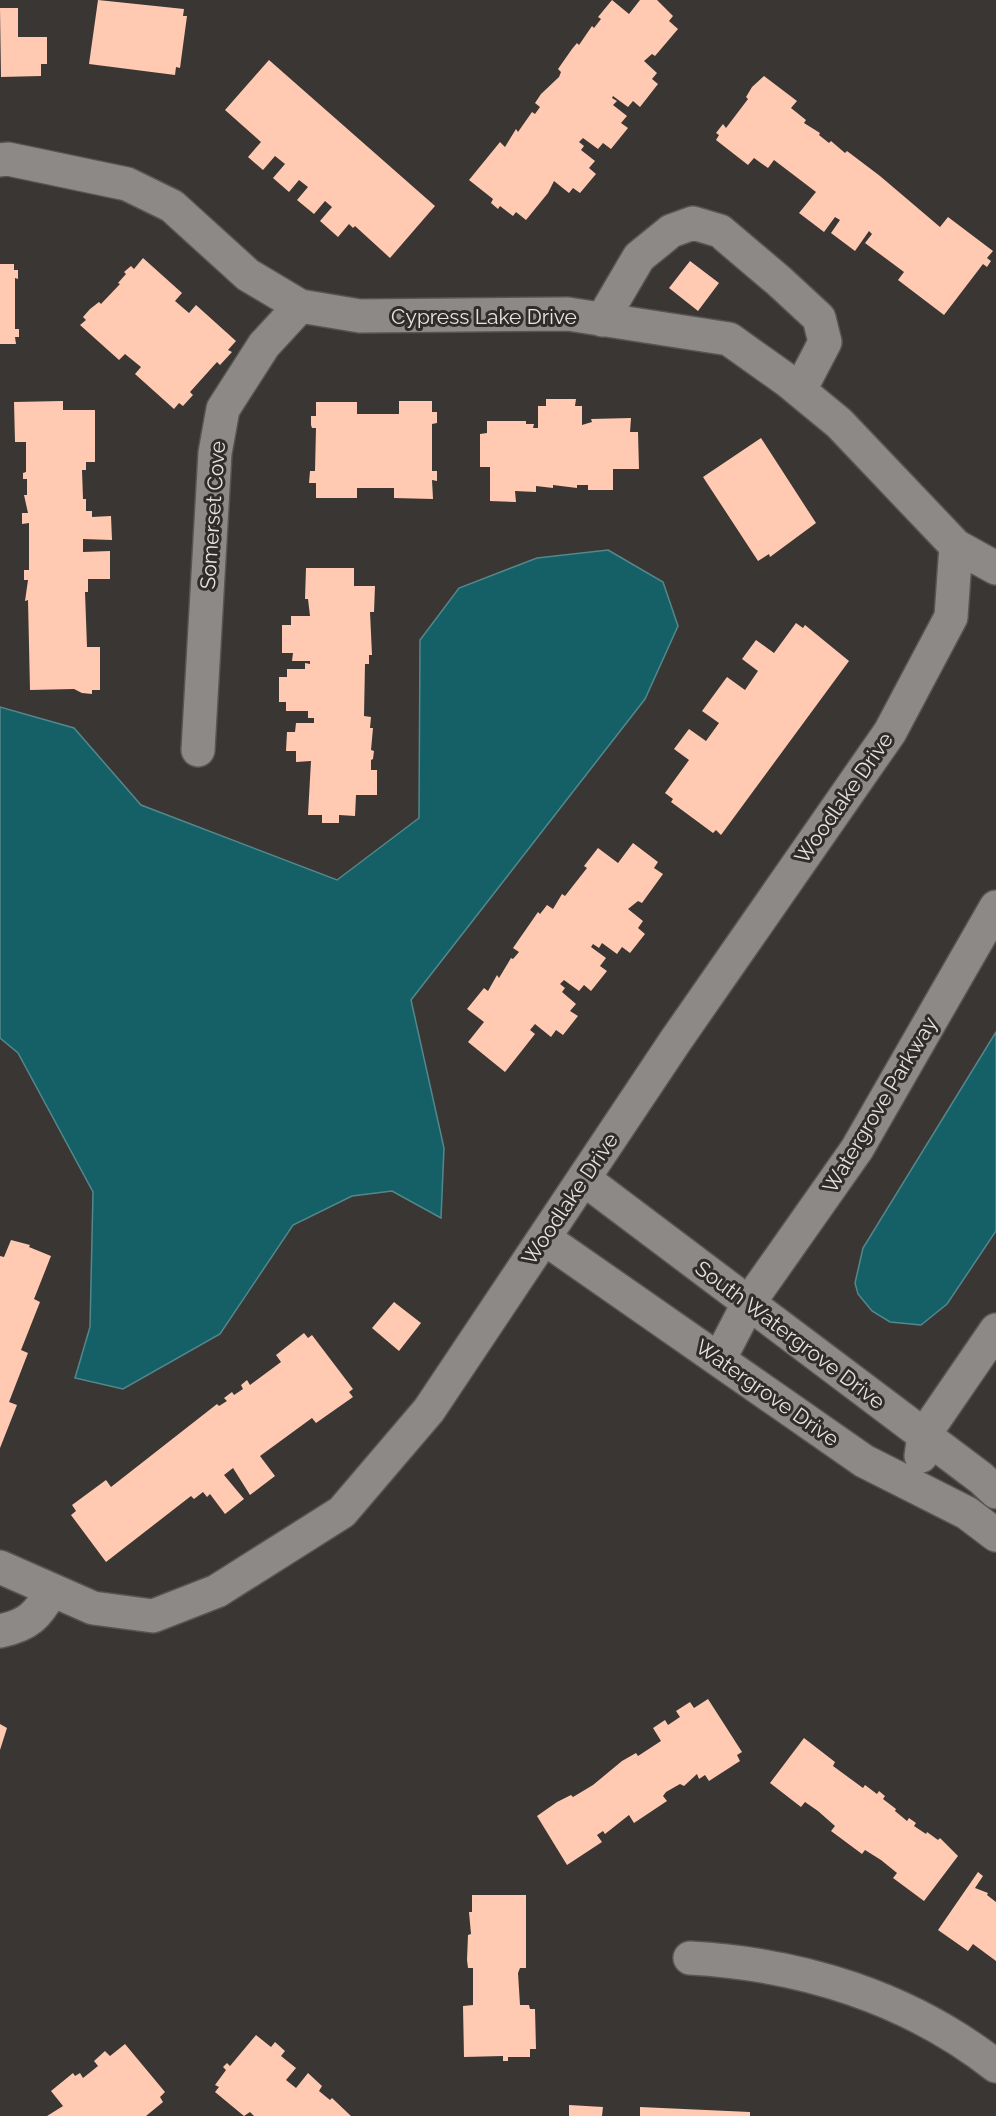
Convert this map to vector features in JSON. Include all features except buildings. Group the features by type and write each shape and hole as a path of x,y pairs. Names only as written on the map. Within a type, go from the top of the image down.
{"street":[{"name":"Cypress Lake Drive","path":"0,160 8,159 127,184 154,197 172,206 248,275 300,306 360,316 568,314 729,339 800,390 839,423 956,546 996,568"},
{"path":"602,320 639,257 671,231 693,223 720,231 819,318 825,342 800,390"},
{"name":"Somerset Cove","path":"198,750 215,453 223,409 264,345 300,306"},
{"name":"Woodlake Drive","path":"0,1567 93,1608 153,1616 217,1591 342,1512 429,1410 676,1040 890,732 951,617 956,546"},
{"name":"Watergrove Parkway","path":"719,1360 748,1304 857,1149 996,907"},
{"name":"South Watergrove Drive","path":"584,1179 981,1478 996,1492"},
{"name":"Watergrove Drive","path":"544,1238 864,1461 967,1513 996,1535"},
{"path":"916,1487 924,1435 996,1330"},
{"path":"0,1631 19,1626 39,1614 52,1590"},
{"path":"690,1958 730,1960 773,1967 851,1988 924,2018 948,2031 996,2066"}],"water":[{"path":"608,550 663,582 678,626 645,699 411,1000 444,1148 441,1218 392,1191 352,1196 293,1225 220,1334 123,1389 75,1378 90,1327 93,1192 18,1053 0,1038 0,707 74,728 141,805 337,880 419,818 420,640 459,588 537,558"},
{"path":"996,1032 996,1231 947,1304 921,1325 890,1322 872,1311 858,1294 855,1283 863,1248"}]}
